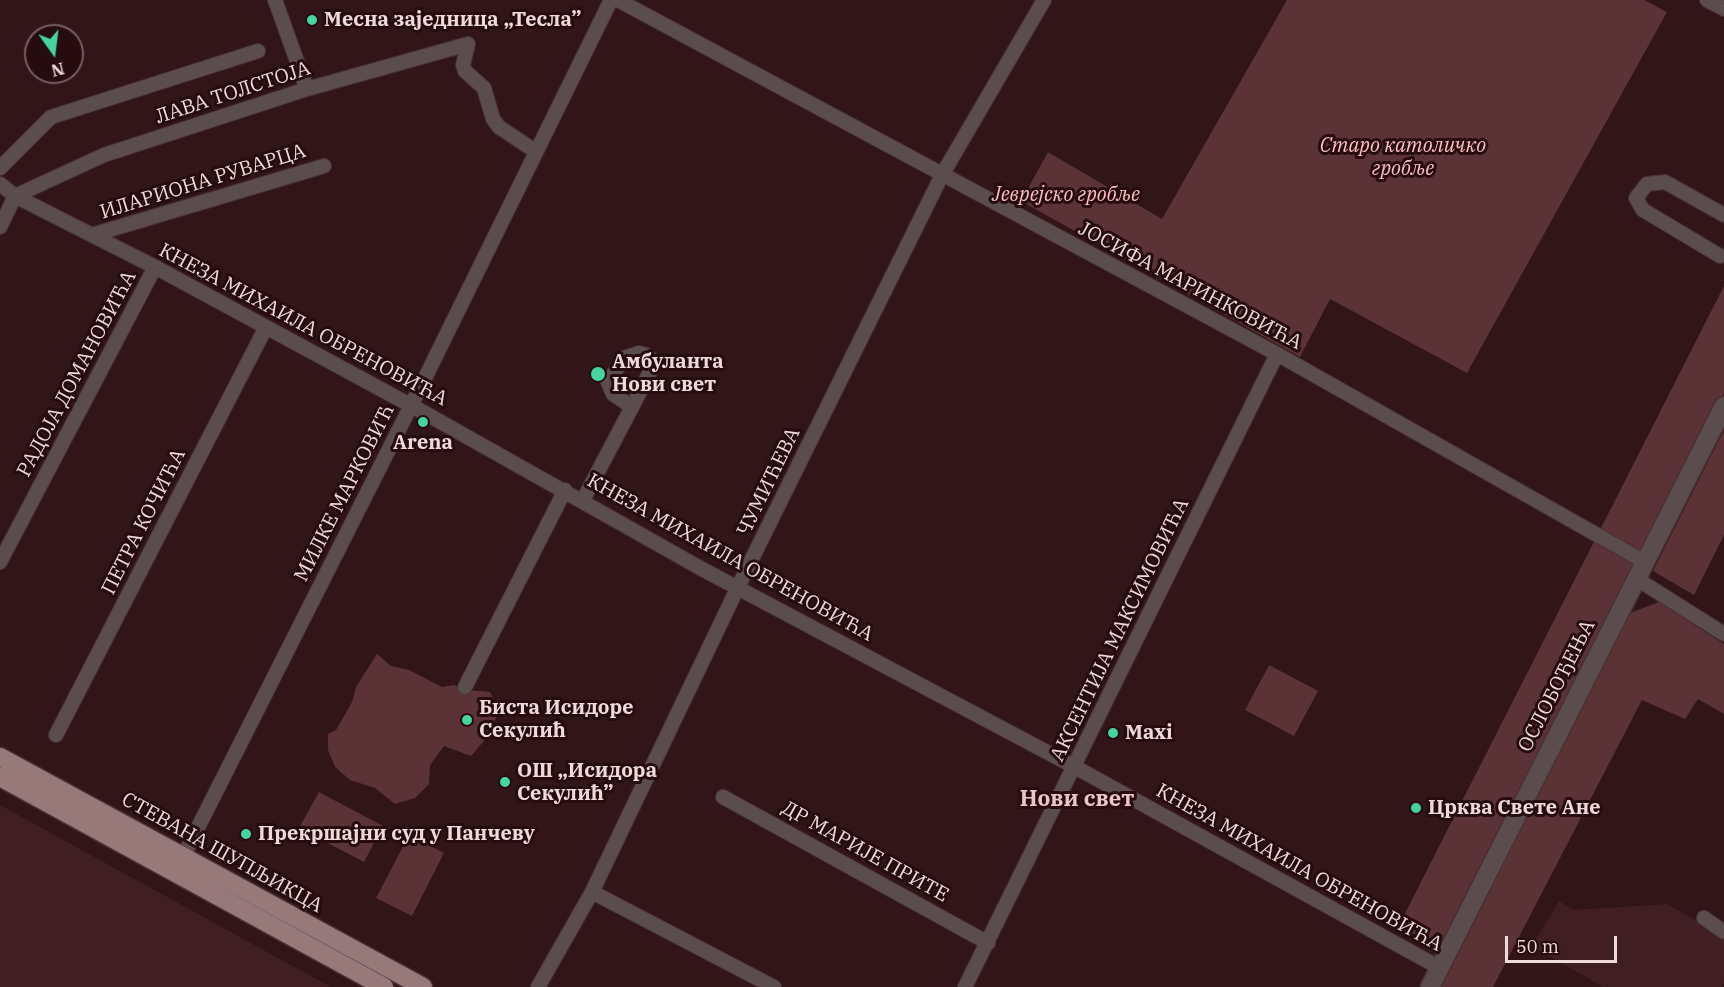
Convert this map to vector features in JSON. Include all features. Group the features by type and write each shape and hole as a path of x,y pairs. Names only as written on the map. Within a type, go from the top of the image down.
{"main road":[{"name":"СТЕВАНА ШУПЉИКЦА","path":"0,757 178,866 384,987"},
{"name":"СТЕВАНА ШУПЉИКЦА","path":"0,777 423,987"}],"street":[{"path":"275,0 307,89"},
{"name":"МИЛКЕ МАРКОВИЋ","path":"178,866 411,405 611,0"},
{"name":"ЈОСИФА МАРИНКОВИЋА","path":"618,0 1277,354 1641,571 1724,634"},
{"name":"ЧУМИЋЕВА","path":"538,987 592,892 738,587 942,175 1044,0"},
{"path":"1707,0 1724,9"},
{"name":"ЛАВА ТОЛСТОЈА","path":"15,196 104,155 307,89 468,44 463,65 465,71 482,83 494,120 499,127 536,151"},
{"path":"0,168 51,117 258,51"},
{"name":"ИЛАРИОНА РУВАРЦА","path":"92,236 324,166"},
{"path":"1720,256 1643,210 1636,198 1647,184 1665,182 1724,215"},
{"name":"КНЕЗА МИХАИЛА ОБРЕНОВИЋА","path":"0,184 15,196 155,267 411,405 738,587 1075,767 1440,968"},
{"path":"0,227 15,196"},
{"name":"РАДОЈА ДОМАНОВИЋА","path":"0,562 155,267"},
{"name":"ПЕТРА КОЧИЋА","path":"56,735 266,327"},
{"name":"АКСЕНТИЈА МАКСИМОВИЋА","path":"965,987 1277,354"},
{"name":"ОСЛОБОЂЕЊА","path":"1430,987 1724,406"},
{"path":"583,500 632,407"},
{"path":"465,687 565,490"},
{"name":"ДР МАРИЈЕ ПРИТЕ","path":"723,796 988,943"},
{"path":"592,892 774,987"},
{"path":"1704,918 1724,932"}],"shaded area":[{"path":"0,805 331,987 0,987"},
{"path":"1559,901 1574,910 1667,904 1724,937 1724,983 1721,987 1603,987 1532,946"}],"green space":[{"name":"Старо католичко гробље","path":"1287,0 1644,0 1667,12 1467,373 1330,299 1300,357 1021,201 1048,152 1162,219"},
{"path":"1724,286 1724,393 1439,956 1396,931"},
{"path":"1724,430 1724,535 1694,595 1653,571"},
{"path":"1659,602 1724,644 1724,714 1698,699 1685,719 1642,700 1493,987 1441,987 1630,613"},
{"path":"377,654 391,666 409,670 442,687 454,685 467,690 490,692 499,710 489,735 471,756 444,746 430,765 429,784 415,798 395,804 375,788 350,780 335,767 328,750 328,734 336,730 352,702 356,687"},
{"path":"1269,665 1318,691 1294,736 1245,710"},
{"path":"319,792 383,826 364,862 299,828"},
{"path":"409,835 444,853 412,916 376,898"}],"place":[{"name":"Месна заједница „Тесла”","path":"312,20"},
{"name":"Амбуланта Нови свет","path":"598,374"},
{"name":"Arena","path":"423,422"},
{"name":"Биста Исидоре Секулић","path":"467,720"},
{"name":"Maxi","path":"1113,733"},
{"name":"ОШ „Исидора Секулић”","path":"505,782"},
{"name":"Црква Свете Ане","path":"1416,808"},
{"name":"Прекршајни суд у Панчеву","path":"246,834"}],"district":[{"name":"Нови свет","path":"1077,800"}],"park label":[{"name":"Јеврејско гробље","path":"1066,195"}]}
